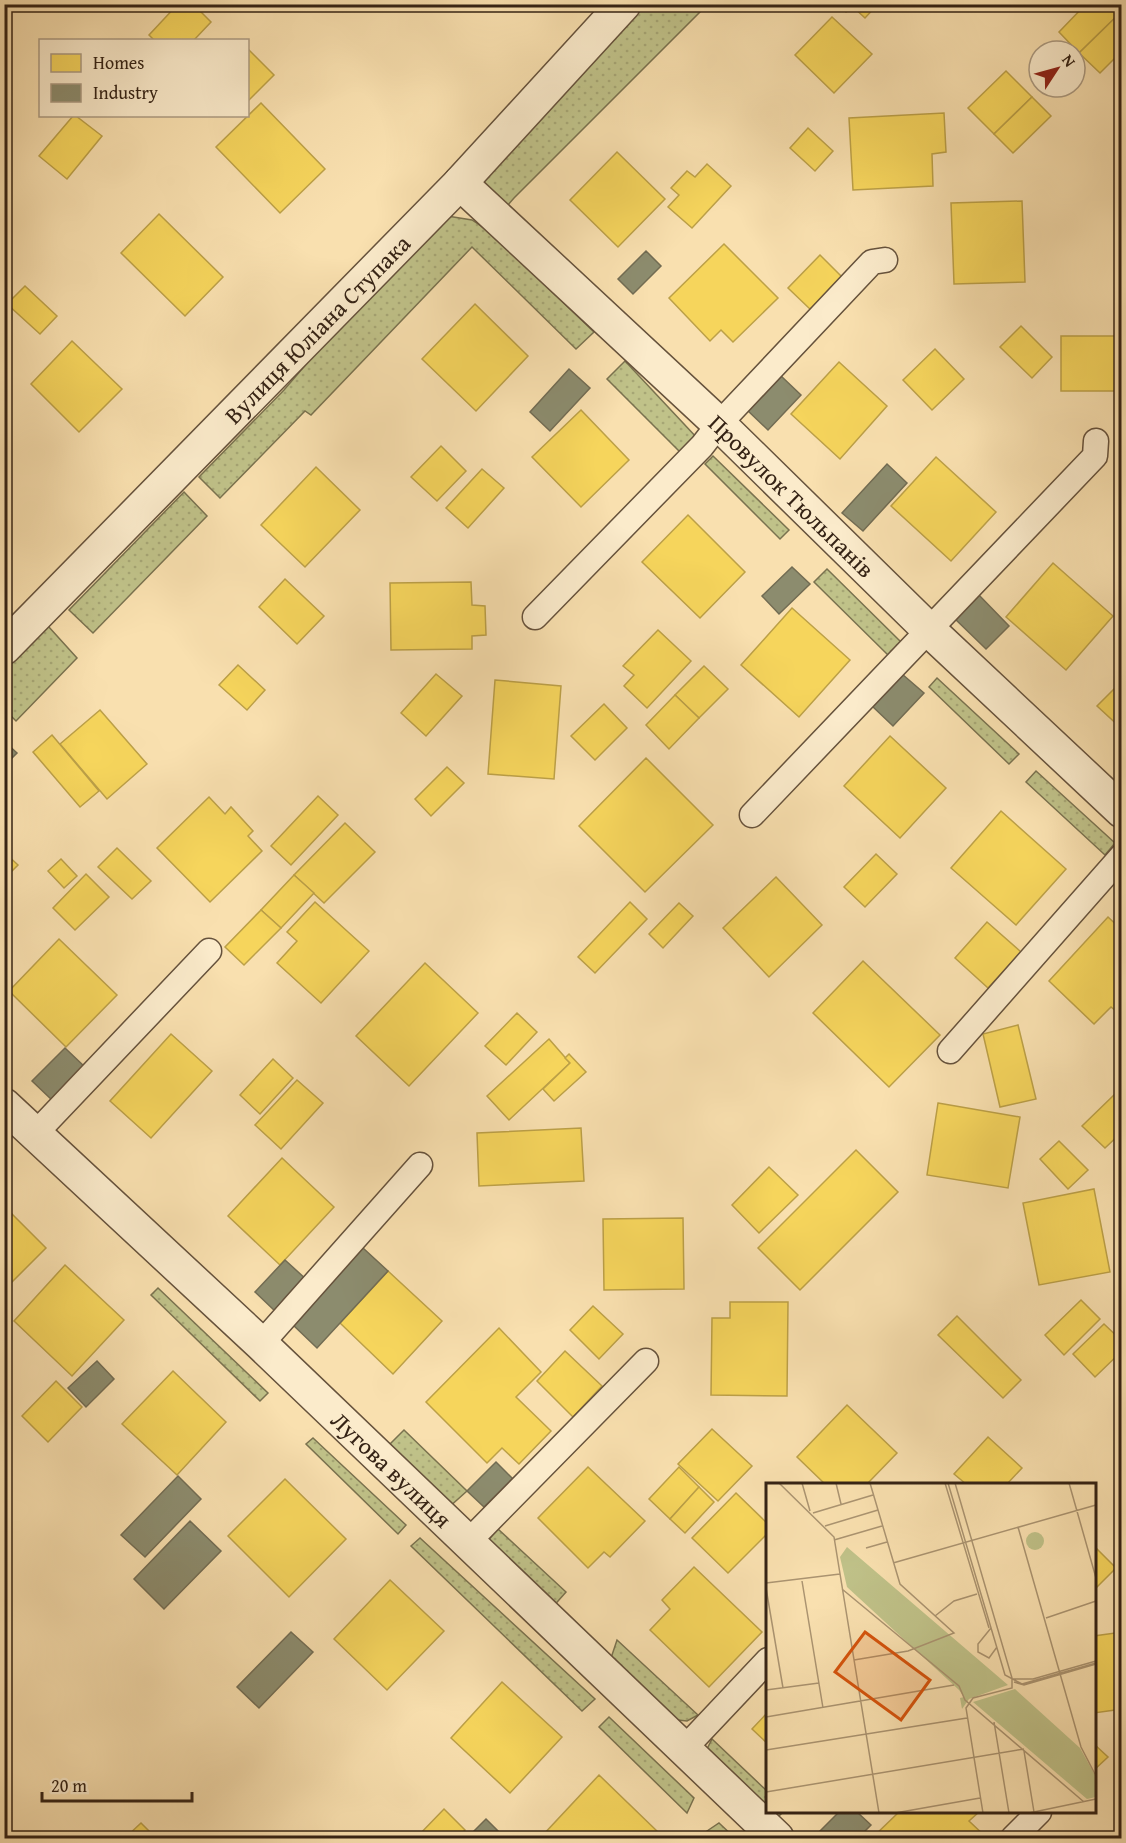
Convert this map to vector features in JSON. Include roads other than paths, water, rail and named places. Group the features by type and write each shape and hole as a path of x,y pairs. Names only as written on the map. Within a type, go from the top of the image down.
{"street":[{"name":"Вулиця Юліана Ступака","path":"4,648 460,183 624,4"},
{"name":"Провулок Тюльпанів","path":"460,183 719,424 928,629 1122,811"},
{"name":"Лугова вулиця","path":"4,1105 261,1344 777,1839"}],"lane":[{"path":"534,617 702,446 719,424 872,261 885,260"},
{"path":"752,815 1095,456 1096,441"},
{"path":"950,1051 1122,856"},
{"path":"35,1134 209,951"},
{"path":"261,1344 420,1165"},
{"path":"468,1542 646,1360"},
{"path":"684,1749 766,1662"},
{"path":"1013,1839 1038,1813"}]}
